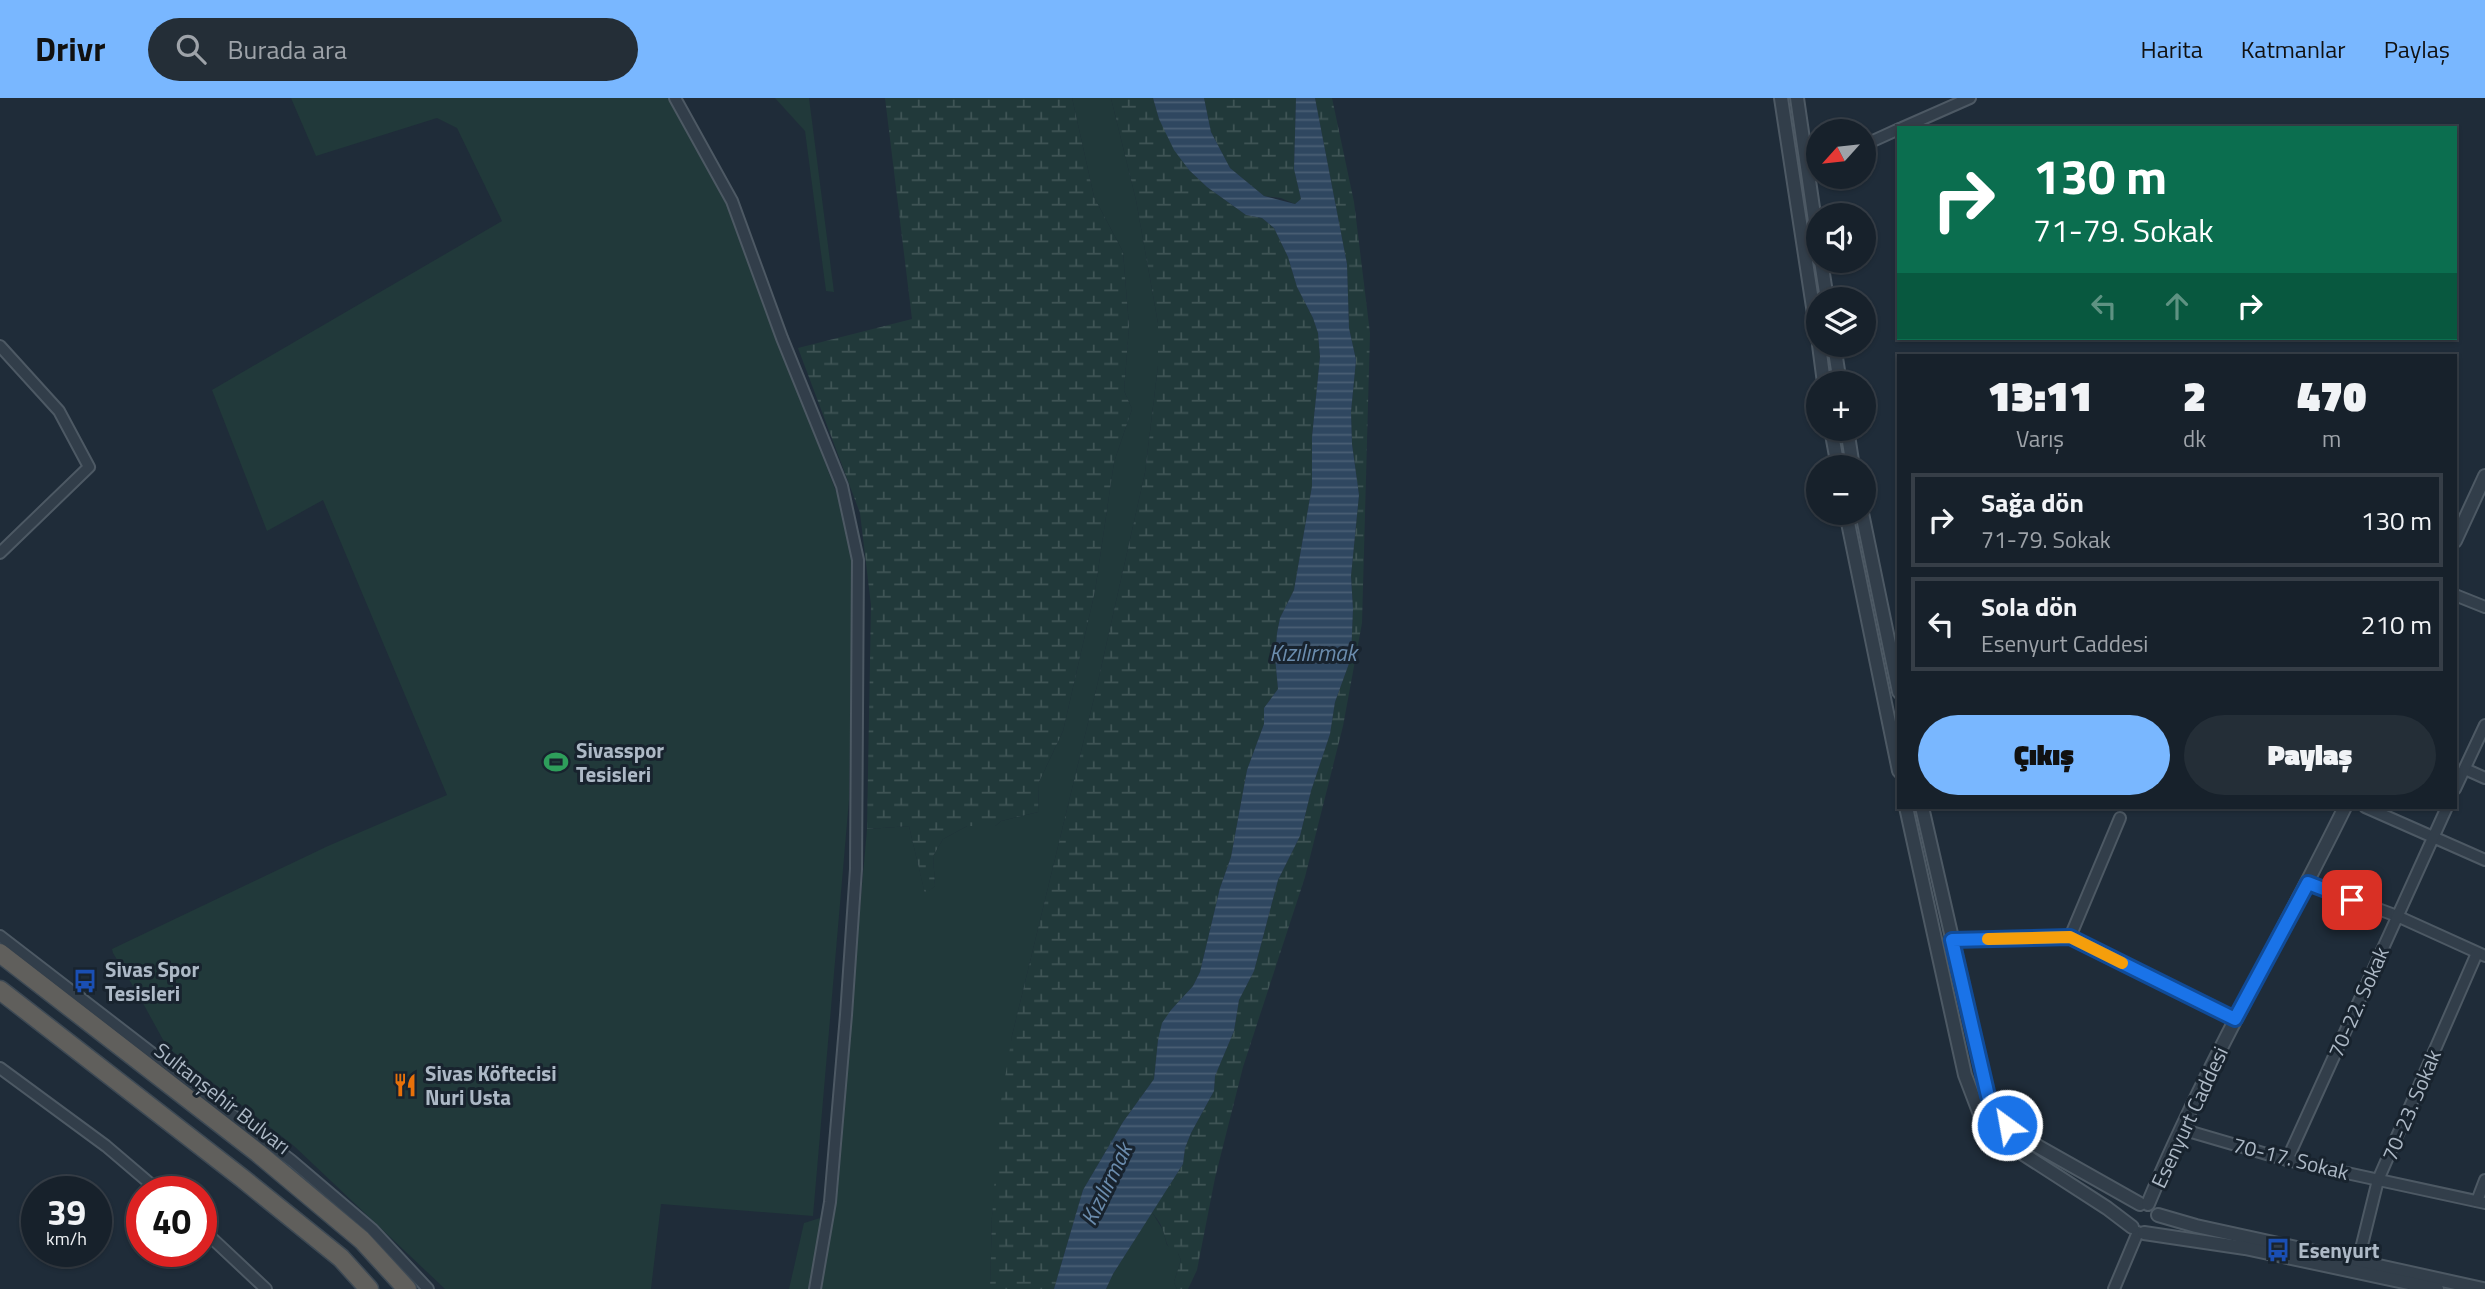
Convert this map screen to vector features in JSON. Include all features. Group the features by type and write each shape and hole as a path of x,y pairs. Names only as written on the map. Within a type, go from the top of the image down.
{"highway":[{"name":"Sultanşehir Bulvarı","path":"0,953 268,1162 362,1240 407,1289"},
{"path":"0,990 332,1250 369,1289"}],"street":[{"path":"675,98 733,201 782,338 842,486 858,560 856,869 830,1202 815,1289"},
{"path":"1781,98 1810,287"},
{"path":"1797,98 1806,137"},
{"path":"1907,126 1970,98"},
{"path":"1876,140 1897,130"},
{"path":"0,346 59,411 89,467 0,553"},
{"path":"2457,537 2485,476"},
{"path":"1848,525 1897,761"},
{"path":"1864,525 1897,682"},
{"path":"2457,596 2485,607"},
{"path":"2457,785 2485,725"},
{"path":"2465,769 2485,778"},
{"path":"1906,809 1965,1075 1981,1117 1993,1131 2011,1146 2138,1230 2245,1248 2395,1284 2437,1289"},
{"path":"1922,809 1988,1096 2007,1125 2039,1147 2155,1209 2158,1223 2154,1229 2138,1230"},
{"name":"Esenyurt Caddesi","path":"2144,1204 2235,1019 2308,883 2344,809"},
{"path":"2370,809 2485,860"},
{"name":"70-22. Sokak","path":"2287,1160 2446,809"},
{"path":"2070,937 2120,818"},
{"path":"2308,883 2397,916 2481,955"},
{"path":"0,936 292,1161 372,1229 428,1289"},
{"path":"1952,940 2070,937 2235,1019"},
{"name":"70-23. Sokak","path":"2358,1261 2378,1180 2481,955"},
{"path":"0,1068 106,1146 141,1176"},
{"name":"70-17. Sokak","path":"2181,1129 2287,1160 2481,1202"},
{"path":"2481,1202 2485,1180"},
{"path":"2138,1230 2129,1213 2144,1204"},
{"path":"2158,1215 2196,1226 2483,1289"},
{"path":"2114,1289 2138,1230"},
{"path":"217,1243 265,1289"}],"green space":[{"path":"291,98 668,98 726,200 843,510 853,564 849,800 813,1216 661,1204 651,1289 445,1289 294,1146 167,1047 113,953 112,949 328,846 447,795 323,500 267,531 212,390 502,221 457,128 437,118 316,156"},
{"path":"775,98 809,98 834,292 826,291 805,131"},
{"path":"885,98 1072,98 1094,197 1123,252 1129,326 1124,391 1132,409 1114,462 1095,591 1063,731 1039,782 1038,812 1001,821 995,826 967,826 943,839 933,856 935,886 925,894 909,826 867,829 871,605 860,513 798,348 912,319"},
{"path":"1072,98 1111,98 1136,200 1158,323 1158,366 1145,473 1097,686 1012,1036 992,1217 990,1289 789,1289 804,1223 833,1214 867,829 909,826 925,893 935,886 933,856 943,839 967,826 995,826 1001,821 1038,812 1039,782 1063,731 1095,591 1114,462 1132,409 1124,391 1129,326 1123,252 1094,197"},
{"path":"1111,98 1153,98 1159,119 1189,170 1207,187 1246,215 1262,218 1274,228 1318,333 1320,357 1312,437 1312,486 1294,590 1280,618 1277,633 1275,657 1278,689 1264,708 1264,724 1247,770 1231,857 1220,888 1200,972 1193,986 1171,1010 1158,1040 1154,1079 1123,1122 1083,1190 1054,1289 990,1289 1000,1107 1012,1036 1097,686 1145,473 1158,366 1158,323 1136,200"},
{"path":"1204,98 1296,98 1294,169 1301,199 1295,204 1281,198 1264,196 1230,168 1211,132"},
{"path":"1315,98 1332,98 1354,202 1370,333 1362,623 1343,726 1305,877 1243,1067 1215,1178 1197,1270 1188,1289 1177,1289 1174,1282 1181,1260 1178,1253 1169,1246 1152,1212 1183,1164 1191,1133 1214,1091 1215,1076 1234,1031 1239,1000 1254,971 1278,880 1300,836 1311,791 1330,734 1335,702 1351,658 1351,576 1359,495 1351,412 1356,360 1349,328 1347,264"},
{"path":"1152,1212 1163,1230 1167,1245 1178,1253 1181,1260 1174,1282 1177,1289 1106,1289 1113,1274"}],"water":[{"name":"Kızılırmak","path":"1153,98 1204,98 1211,132 1230,168 1264,196 1295,204 1301,199 1294,169 1296,98 1315,98 1347,264 1349,328 1356,360 1351,412 1359,495 1351,576 1351,658 1335,702 1330,734 1311,791 1300,836 1278,880 1254,971 1239,1000 1234,1031 1215,1076 1214,1091 1191,1133 1183,1164 1106,1289 1054,1289 1083,1190 1123,1122 1154,1079 1162,1023 1193,986 1200,972 1220,888 1231,857 1247,770 1264,724 1264,708 1278,689 1275,657 1277,633 1280,618 1294,590 1312,486 1312,437 1320,357 1318,333 1313,318 1297,287 1288,257 1274,228 1262,218 1246,215 1207,187 1189,170 1174,150 1159,119"}],"slow traffic":[{"path":"1988,939 2070,937 2122,963"}],"place":[{"name":"Sivasspor Tesisleri","path":"556,762"},
{"name":"Sivas Spor Tesisleri","path":"85,981"},
{"name":"Sivas Köftecisi Nuri Usta","path":"405,1085"},
{"name":"Esenyurt","path":"2278,1250"}],"route":[{"path":"2007,1125 1988,1096 1952,940 2070,937 2235,1019 2308,883 2352,900"}]}
